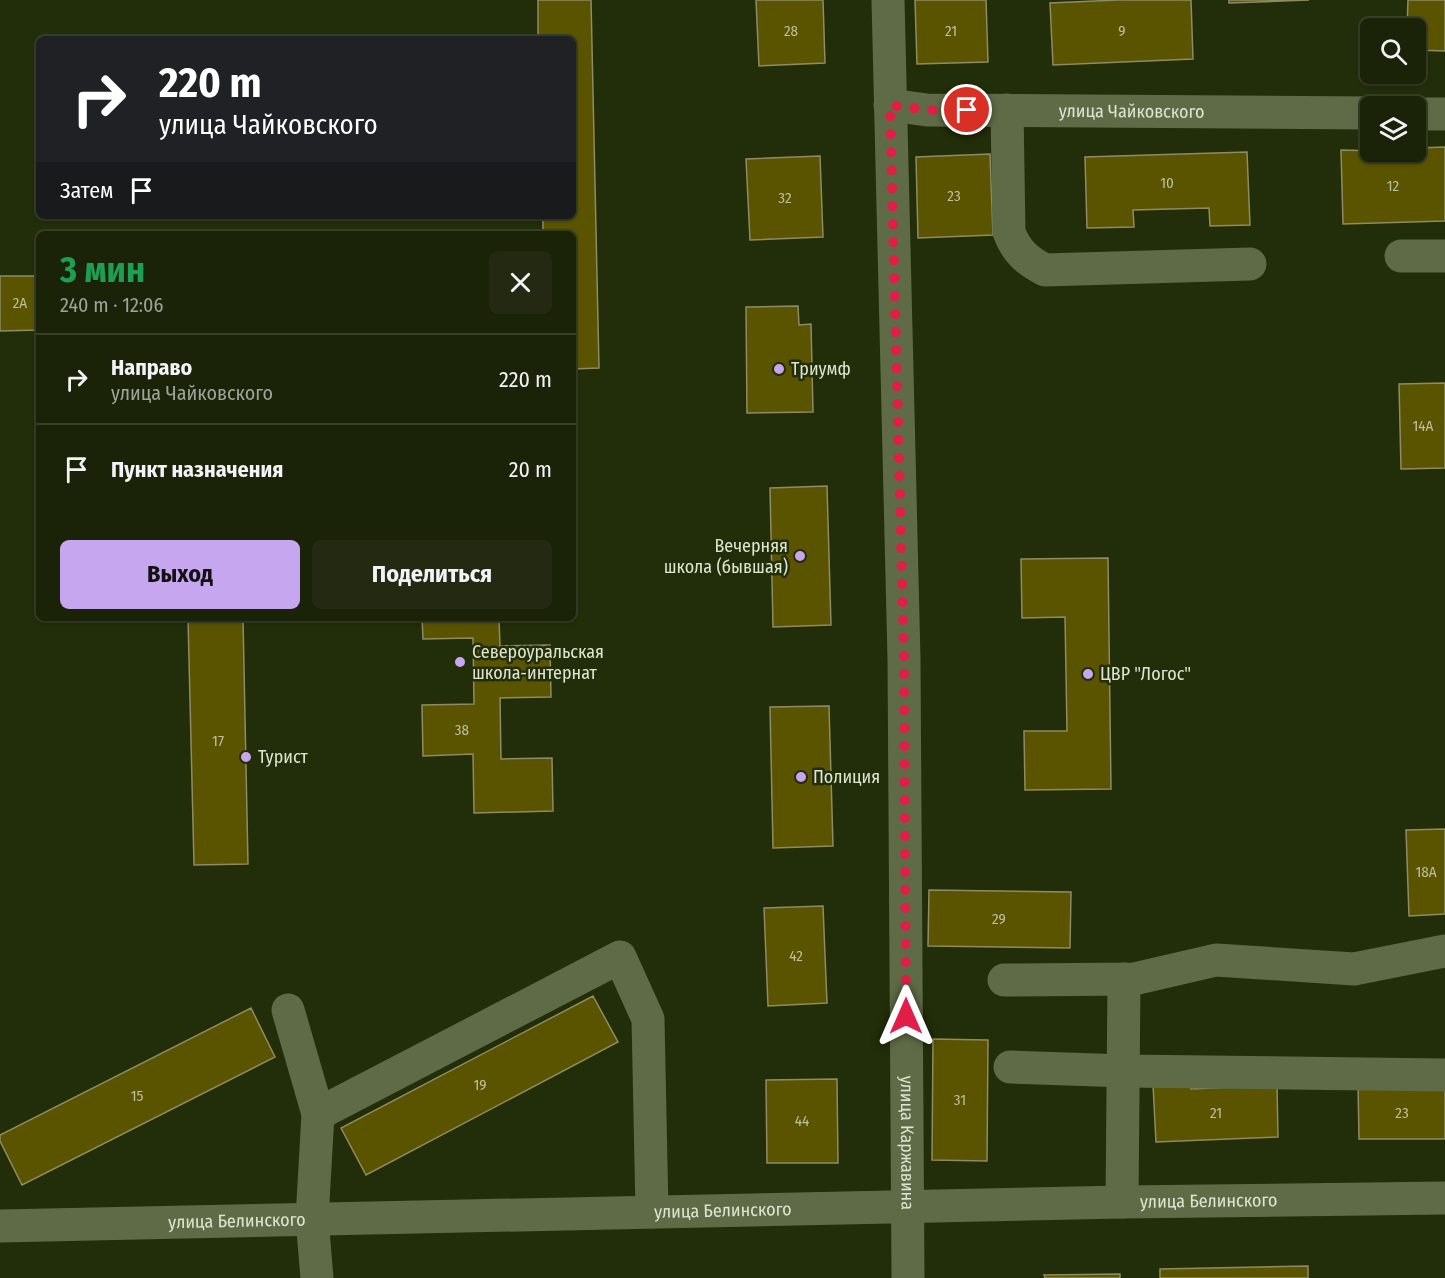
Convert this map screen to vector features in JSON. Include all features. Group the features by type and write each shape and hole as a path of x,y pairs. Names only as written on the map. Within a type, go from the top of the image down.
{"street":[{"name":"улица Каржавина","path":"888,0 904,659 908,1278"},
{"name":"улица Чайковского","path":"890,105 927,110 1360,113"},
{"path":"1007,110 1009,232 1014,244 1034,264 1045,270 1250,264"},
{"path":"1426,114 1445,114"},
{"path":"1401,256 1445,256"},
{"path":"1004,980 1124,979 1216,960 1354,969 1445,951"},
{"path":"318,1114 620,957 648,1018 652,1212"},
{"path":"1122,1202 1125,1071 1124,979"},
{"path":"288,1010 318,1114 312,1219 316,1278"},
{"path":"1010,1067 1125,1071 1445,1075"},
{"name":"улица Белинского","path":"0,1226 1122,1202 1445,1198"}],"building":[{"path":"538,0 591,0 599,368 576,369 576,231 543,231 543,219 576,219 576,36 538,36"},
{"path":"756,0 823,0 825,63 759,66"},
{"path":"915,0 986,0 988,62 917,64"},
{"path":"1191,0 1193,59 1053,65 1050,3"},
{"path":"1229,0 1309,0 1229,3"},
{"path":"1408,0 1445,0 1445,51 1426,50 1426,18 1407,18"},
{"path":"1445,147 1445,221 1343,224 1341,150 1360,151 1360,162 1426,162 1426,148"},
{"path":"1247,152 1250,225 1210,226 1209,208 1133,210 1134,227 1087,228 1085,157"},
{"path":"990,154 993,235 918,238 916,157"},
{"path":"820,156 823,237 750,240 746,159"},
{"path":"0,276 36,276 36,330 0,331"},
{"name":"Триумф","path":"798,306 799,325 811,324 813,412 747,413 746,307"},
{"path":"1445,383 1445,468 1401,469 1399,384"},
{"name":"Вечерняя школа (бывшая)","path":"827,486 831,625 773,627 770,488"},
{"name":"ЦВР \"Логос\"","path":"1108,558 1111,789 1025,790 1024,731 1067,731 1065,617 1022,618 1021,559"},
{"path":"188,621 243,621 248,864 194,865"},
{"path":"422,621 499,621 500,646 550,645 551,697 500,698 501,759 552,758 553,811 474,813 473,754 423,756 422,705 474,704 473,638 423,639"},
{"name":"Полиция","path":"829,706 833,846 773,848 770,707"},
{"path":"1445,829 1445,914 1409,916 1406,830"},
{"path":"929,890 1071,892 1070,948 928,946"},
{"path":"823,906 827,1003 768,1006 764,908"},
{"path":"593,996 618,1042 366,1175 341,1128"},
{"path":"251,1008 275,1057 22,1185 0,1141 0,1135"},
{"path":"933,1039 988,1040 987,1161 932,1160"},
{"path":"837,1079 838,1163 767,1163 766,1080"},
{"path":"1358,1083 1445,1088 1445,1139 1359,1139"},
{"path":"1190,1084 1191,1089 1277,1085 1278,1137 1156,1142 1153,1085"},
{"path":"1308,1266 1308,1278 1160,1278 1160,1269"},
{"path":"1120,1274 1120,1278 1045,1278 1044,1275"}],"place":[{"name":"Триумф","path":"779,369"},
{"name":"Вечерняя школа (бывшая)","path":"800,556"},
{"name":"Североуральская школа-интернат","path":"460,662"},
{"name":"ЦВР \"Логос\"","path":"1088,674"},
{"name":"Турист","path":"246,757"},
{"name":"Полиция","path":"801,777"}],"route":[{"path":"906,1016 904,659 890,105 927,110 967,110"}]}
